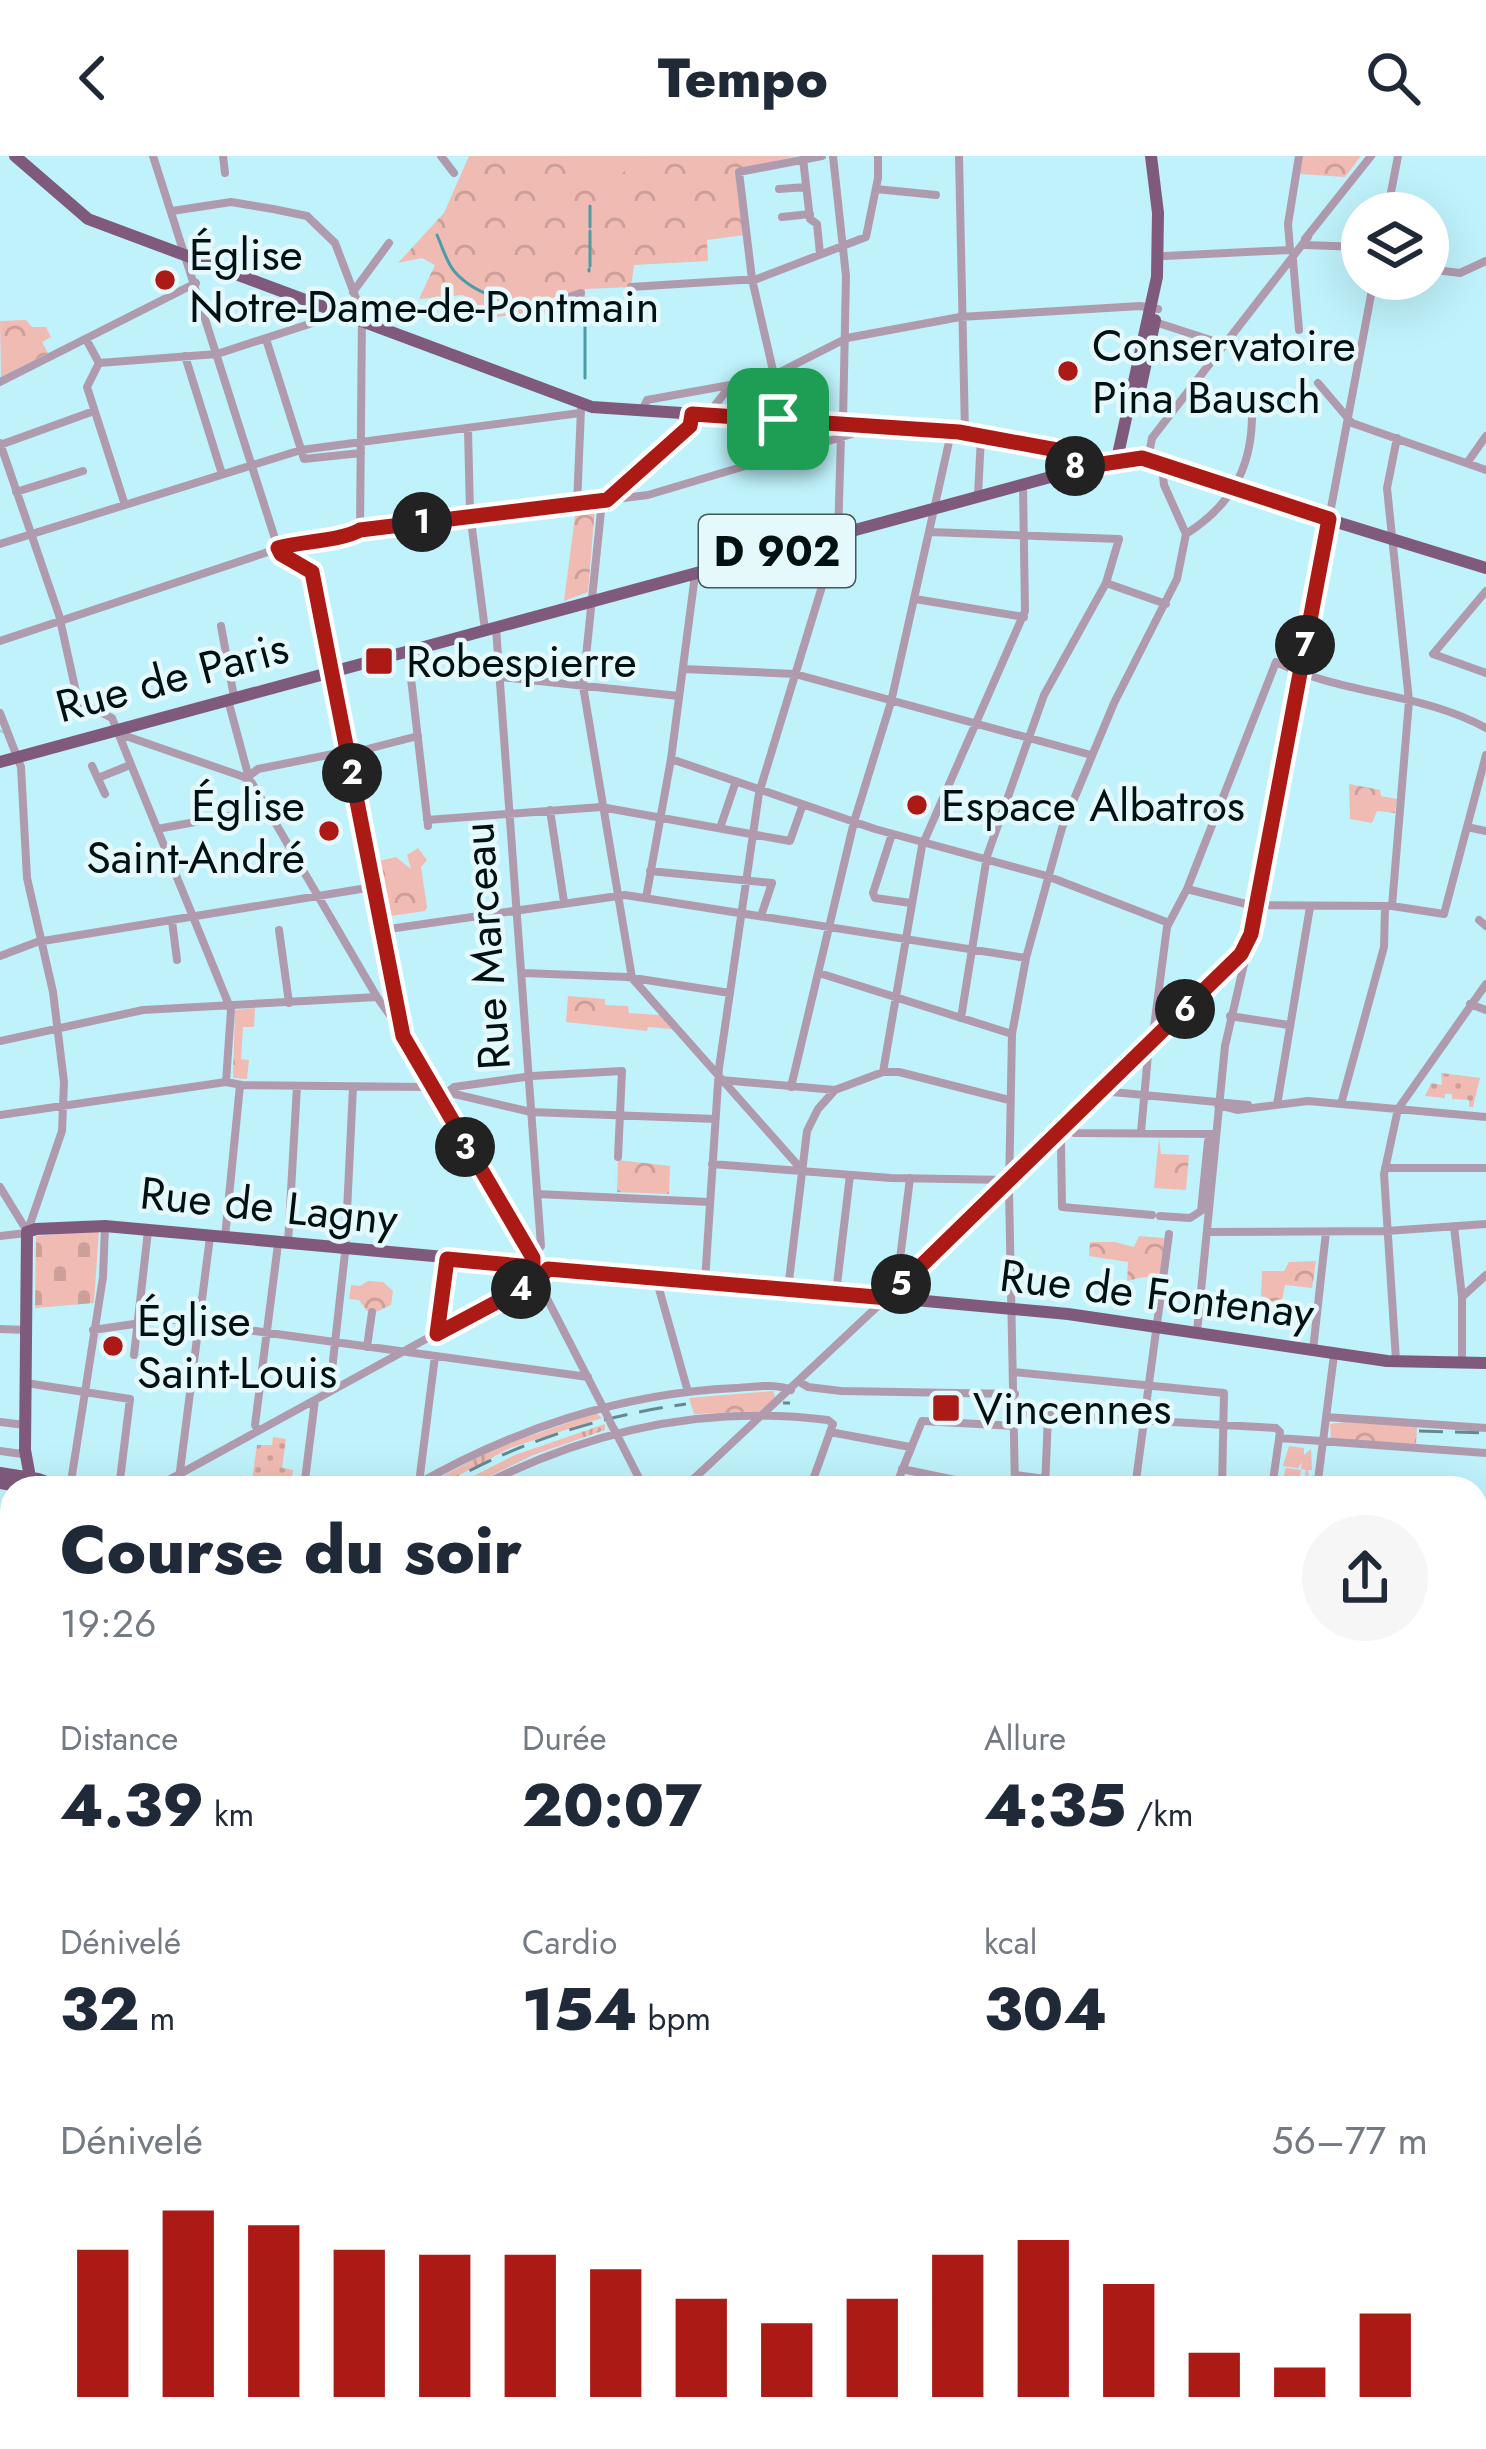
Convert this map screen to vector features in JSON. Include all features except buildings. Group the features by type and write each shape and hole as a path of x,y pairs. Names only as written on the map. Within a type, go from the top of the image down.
{"main road":[{"path":"15,156 84,217 581,408 842,430 861,425 981,435 1068,452 1075,468"},
{"path":"1117,459 1166,256 1154,156"},
{"path":"1154,156 1159,230 1155,312"},
{"name":"Rue de Paris","path":"0,762 1117,459 1155,462 1486,568"},
{"name":"Rue de Lagny","path":"27,1232 105,1226 538,1268"},
{"path":"24,1476 27,1232"},
{"name":"Rue de Fontenay","path":"538,1268 1157,1325 1396,1361 1486,1364"}],"street":[{"path":"152,156 196,283 274,550 312,572 403,1036 538,1268 638,1476"},
{"path":"223,156 225,173"},
{"path":"441,156 454,173"},
{"path":"774,375 752,279 739,172 821,156"},
{"path":"705,1282 719,1080 760,789 838,534 845,340 843,245 833,156"},
{"path":"631,287 752,279 866,237 878,156"},
{"path":"791,1087 854,822 891,702 935,507 958,433 958,156"},
{"path":"1298,330 1288,224 1299,156"},
{"path":"1019,1476 1012,1310 1012,1034 1047,876 1091,755 1178,579 1186,534 1155,462 1152,438 1371,156"},
{"path":"1391,192 1398,156"},
{"path":"803,159 820,254"},
{"path":"779,190 806,187"},
{"path":"876,189 936,195"},
{"path":"172,211 231,202 307,216 335,244 362,320 360,530"},
{"path":"782,217 810,214"},
{"path":"1306,241 1341,245"},
{"path":"353,292 389,243"},
{"path":"1166,256 1292,254"},
{"path":"1449,272 1460,274 1486,261"},
{"path":"0,382 196,283"},
{"path":"566,298 580,292"},
{"path":"1197,1332 1217,1104 1230,1016 1256,905 1370,300"},
{"path":"642,411 647,400 774,375 845,340 960,317 1085,309 1155,312 1223,344"},
{"path":"99,363 217,354 341,314"},
{"path":"86,339 99,363"},
{"path":"266,339 304,460 361,454"},
{"path":"185,356 222,474"},
{"path":"99,363 87,384 125,505"},
{"path":"1318,383 1348,418 1486,470"},
{"path":"731,385 604,501 583,686 632,978 802,1170"},
{"path":"0,544 301,449 581,408 578,504"},
{"path":"94,411 0,444 61,619 78,701 110,716 229,1005 226,1082"},
{"path":"1186,534 1202,524 1235,488 1250,455 1252,418"},
{"name":"Rue Marceau","path":"468,428 471,516 500,677 541,1246 538,1268"},
{"path":"0,641 319,538 648,495 842,430"},
{"path":"978,495 981,435"},
{"path":"1467,463 1486,436"},
{"path":"1341,1104 1384,946 1409,701 1387,488 1397,438"},
{"path":"16,491 83,471"},
{"path":"883,1072 924,842 1024,617 1023,483"},
{"path":"930,532 1119,539 1106,583 1044,695 987,860 961,1018"},
{"path":"646,898 695,573"},
{"path":"1106,583 1166,604"},
{"path":"1486,591 1433,654 1486,673"},
{"path":"915,599 1024,617"},
{"path":"221,626 249,778 377,997 388,1014 399,1019"},
{"path":"408,650 428,823 601,807 790,841 803,804"},
{"path":"1158,1034 1154,1027 1169,923 1187,889 1276,662 1300,674 1451,710 1486,728"},
{"path":"683,669 795,674 1091,755"},
{"path":"500,677 679,696"},
{"path":"0,712 19,757 27,878 64,1082 62,1131 27,1232"},
{"path":"117,731 249,778"},
{"path":"249,778 258,769 418,736"},
{"path":"1187,889 1256,905 1389,907 1444,914 1486,755"},
{"path":"670,759 892,834 1047,876 1169,923"},
{"path":"98,778 130,765"},
{"path":"92,766 105,794"},
{"path":"720,828 736,781"},
{"path":"157,829 267,809"},
{"path":"550,810 564,902"},
{"path":"1467,827 1486,831"},
{"path":"892,834 873,893 875,898 911,903"},
{"path":"650,872 772,884 761,916"},
{"path":"0,956 42,942 373,887"},
{"path":"382,929 617,895 1026,958"},
{"path":"1277,1105 1310,907"},
{"path":"172,921 177,960"},
{"path":"279,930 289,1003"},
{"path":"697,1476 1242,959"},
{"path":"522,973 632,978 730,993"},
{"path":"819,973 1012,1034"},
{"path":"1396,1361 1385,1168 1398,1109 1486,984"},
{"path":"0,1040 143,1010 377,997"},
{"path":"1470,1004 1486,1010"},
{"path":"1230,1016 1289,1024"},
{"path":"1141,1132 1149,1044"},
{"path":"448,1092 454,1087 529,1076 622,1071 619,1157"},
{"path":"719,1080 836,1090 883,1072 899,1072 1009,1100"},
{"path":"0,1115 226,1082 430,1088 531,1112 715,1119"},
{"path":"180,1472 199,1323 218,1238 240,1085"},
{"path":"257,1430 283,1245 297,1086"},
{"path":"334,1389 331,1379 353,1087"},
{"path":"788,1290 807,1131 818,1109 836,1090"},
{"path":"1102,1090 1217,1104 1222,1109 1308,1101 1486,1117"},
{"path":"1061,1131 1060,1206 1190,1218 1202,1211 1208,1141 1215,1135"},
{"path":"1061,1131 1215,1135"},
{"path":"712,1164 1010,1180"},
{"path":"1385,1168 1486,1168"},
{"path":"836,1294 850,1174"},
{"path":"902,1282 898,1275 910,1178"},
{"path":"0,1187 27,1232"},
{"path":"537,1194 709,1202"},
{"path":"1207,1232 1387,1231 1486,1224"},
{"path":"62,1476 85,1392 103,1277 105,1226"},
{"path":"1454,1226 1462,1297 1462,1364"},
{"path":"134,1355 148,1231"},
{"name":"Rue de Lagny","path":"0,1236 27,1232"},
{"path":"1313,1350 1326,1232"},
{"path":"1137,1476 1169,1234"},
{"path":"437,1334 447,1259"},
{"path":"174,1476 437,1334 538,1268"},
{"path":"1462,1297 1486,1275"},
{"path":"656,1278 688,1391"},
{"path":"367,1347 372,1312"},
{"path":"93,1330 168,1319 588,1377"},
{"path":"0,1329 27,1330"},
{"path":"1319,1476 1334,1353"},
{"path":"417,1476 435,1356"},
{"path":"1015,1372 1224,1393 1222,1476"},
{"path":"802,1380 808,1388 1015,1394"},
{"path":"26,1383 130,1399 120,1476"},
{"path":"434,1476 494,1444 604,1409 688,1391 780,1386 791,1390"},
{"path":"305,1476 315,1399"},
{"path":"1015,1413 1224,1425 1323,1444 1486,1453"},
{"path":"502,1476 614,1430 681,1419 763,1415 830,1421 814,1476"},
{"path":"1046,1476 1048,1415"},
{"path":"1326,1417 1486,1428"},
{"path":"899,1476 922,1420 1016,1426"},
{"path":"0,1422 25,1425"},
{"path":"830,1432 910,1447"},
{"path":"1274,1476 1279,1433"},
{"path":"0,1451 24,1452"},
{"path":"902,1468 928,1476"}],"green space":[{"path":"469,156 796,156 738,171 745,235 707,240 708,261 634,265 631,287 585,289 584,311 489,317 479,314 463,295 419,299 435,265 422,258 398,263 444,213"},
{"path":"561,156 642,156 641,162 614,177 574,186"},
{"path":"1302,156 1361,156 1345,177 1299,174"},
{"path":"26,320 32,327 46,327 51,337 42,342 48,353 1,377 0,321"},
{"path":"595,507 588,592 564,601 576,509"},
{"path":"1349,784 1397,799 1395,813 1377,811 1372,823 1350,819"},
{"path":"418,848 427,860 421,867 427,907 391,916 379,861 396,857 411,869 407,855"},
{"path":"568,996 605,999 605,1005 628,1006 629,1013 660,1015 672,1029 648,1027 647,1031 566,1022"},
{"path":"255,1008 254,1027 243,1027 241,1059 249,1060 247,1079 233,1078 235,1010"},
{"path":"1441,1073 1480,1078 1473,1107 1469,1100 1452,1099 1452,1094 1425,1096 1431,1083 1442,1085"},
{"path":"1159,1138 1161,1154 1189,1155 1186,1190 1154,1188"},
{"path":"618,1160 670,1166 669,1194 617,1192"},
{"path":"99,1230 94,1303 35,1308 36,1236"},
{"path":"1139,1236 1164,1238 1160,1278 1127,1281 1128,1262 1089,1256 1090,1242 1134,1247"},
{"path":"1316,1261 1312,1288 1285,1285 1282,1300 1269,1310 1261,1296 1262,1271 1284,1271 1289,1262"},
{"path":"383,1282 393,1291 391,1305 367,1311 359,1300 349,1299 351,1285"},
{"path":"773,1391 775,1397 760,1411 694,1414 689,1398"},
{"path":"596,1413 602,1418 510,1448 458,1476 442,1476 498,1447"},
{"path":"605,1424 605,1430 533,1455 490,1476 474,1476 515,1455"},
{"path":"1330,1424 1417,1426 1416,1444 1331,1440"},
{"path":"273,1437 286,1439 282,1468 293,1470 292,1476 253,1476 257,1445 272,1445"},
{"path":"1289,1446 1304,1448 1304,1455 1311,1449 1309,1476 1301,1469 1302,1462 1298,1468 1283,1466"},
{"path":"1286,1468 1301,1470 1300,1476 1284,1476"}],"waterway":[{"path":"590,206 590,227"},
{"path":"590,231 590,250"},
{"path":"437,235 454,271 475,288 515,302 556,301"},
{"path":"590,252 590,266"},
{"path":"585,300 585,378"}],"railway":[{"path":"783,1403 790,1403"},
{"path":"462,1476 558,1434 686,1404"},
{"path":"1419,1431 1486,1433"}],"place":[{"name":"Église Notre-Dame-de-Pontmain","path":"165,280"},
{"name":"Conservatoire Pina Bausch","path":"1068,371"},
{"name":"Robespierre","path":"379,661"},
{"name":"Espace Albatros","path":"917,805"},
{"name":"Église Saint-André","path":"329,831"},
{"name":"Église Saint-Louis","path":"113,1346"},
{"name":"Vincennes","path":"946,1408"}],"route":[{"path":"692,414 778,419 1002,439 1068,452 1075,468 1142,458 1329,519 1247,946 888,1298 548,1269 538,1280 437,1334 447,1259 533,1267 533,1258 403,1036 312,572 278,548 319,538 346,538 360,530 607,500 690,426 692,414"}]}
